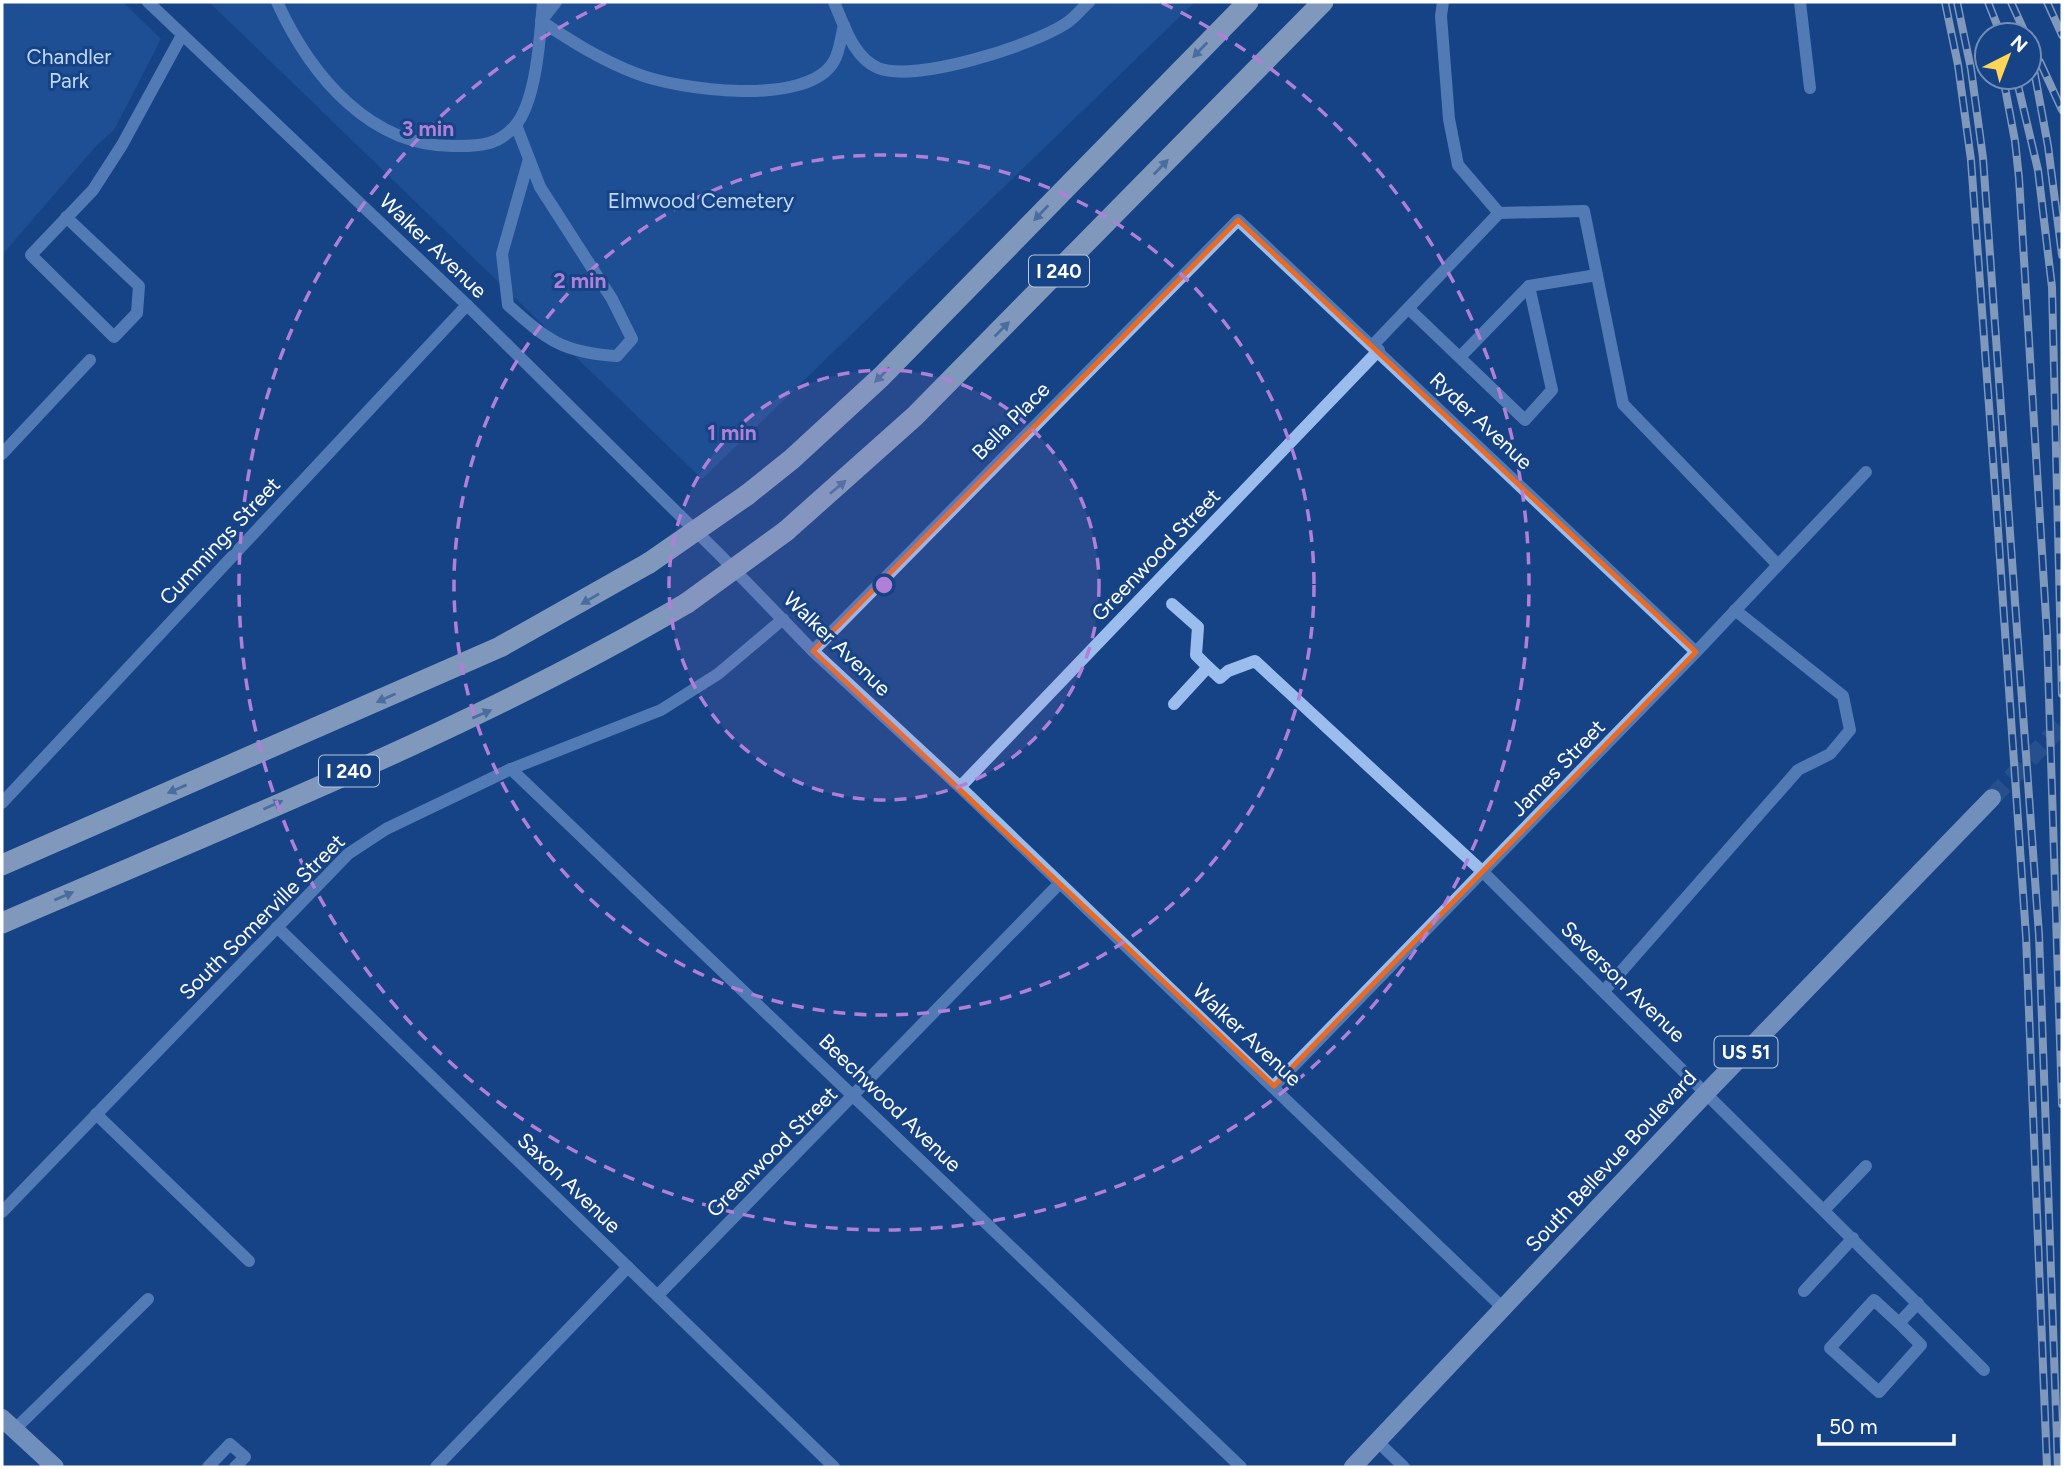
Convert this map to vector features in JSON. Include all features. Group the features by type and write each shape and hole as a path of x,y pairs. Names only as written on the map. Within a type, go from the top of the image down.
{"highway":[{"name":"I 240","path":"2,865 500,647 649,563 747,495 792,459 881,377 1248,2"},
{"name":"I 240","path":"2,922 491,710 568,671 687,603 786,531 846,480 943,388 1323,2"}],"main road":[{"name":"South Bellevue Boulevard","path":"1353,1467 1707,1092 1992,798"},
{"path":"8,1424 55,1467"}],"street":[{"name":"Walker Avenue","path":"148,2 467,305 783,618 813,652 960,787 1504,1309"},
{"path":"277,2 292,36 338,96 386,133 443,147 491,145 516,125 530,95 543,2"},
{"path":"541,21 556,2"},
{"path":"834,2 852,45 876,67 897,72 947,65 1017,48 1066,23 1089,2"},
{"path":"1443,2 1441,16 1449,119 1458,165 1499,214 1584,211 1623,404 1778,565"},
{"path":"1800,2 1810,88"},
{"path":"541,21 583,49 637,74 700,88 778,90 816,80 834,61 844,24"},
{"path":"66,218 139,286 137,313 114,337 31,255 66,218 93,190 122,145 182,34"},
{"path":"516,125 540,187 612,299 632,339 617,356 583,354 545,338 508,305 502,254 529,159"},
{"name":"Greenwood Street","path":"960,787 1376,348 1499,214"},
{"name":"Ryder Avenue","path":"1238,220 1696,652"},
{"name":"Bella Place","path":"813,652 1238,220"},
{"path":"1460,357 1529,286 1597,275"},
{"path":"1409,309 1525,420 1552,390 1529,286"},
{"name":"Cummings Street","path":"2,803 467,305"},
{"path":"2,454 90,360"},
{"name":"James Street","path":"1274,1086 1484,873 1866,472"},
{"path":"1172,604 1198,627 1196,655 1208,667 1174,704"},
{"path":"1604,991 1798,769 1830,754 1850,730 1843,696 1735,610"},
{"name":"South Somerville Street","path":"2,1212 348,854 386,829 511,769 661,710 718,674 783,618"},
{"name":"Severson Avenue","path":"1208,667 1220,678 1228,671 1255,661 1484,873 1984,1370"},
{"name":"Beechwood Avenue","path":"511,769 1241,1467"},
{"name":"Greenwood Street","path":"658,1295 1059,884"},
{"name":"Saxon Avenue","path":"277,927 834,1467"},
{"path":"96,1114 249,1261"},
{"path":"1824,1210 1866,1166"},
{"path":"1804,1291 1853,1238"},
{"path":"436,1467 628,1267"},
{"path":"8,1424 148,1299"},
{"path":"1874,1300 1899,1323 1921,1345 1880,1392 1830,1348 1874,1300"},
{"path":"1899,1323 1918,1303"},
{"path":"1377,1441 1404,1467"},
{"path":"208,1467 230,1444 245,1457 235,1467"}],"highlighted area":[{"path":"1238,220 1696,652 1274,1086 813,651"}],"green space":[{"name":"Chandler Park","path":"2,2 123,2 161,39 114,130 96,146 2,255"},
{"name":"Elmwood Cemetery","path":"209,2 1195,2 702,479"}],"tunnel":[{"path":"1992,798 2062,725"}],"railway":[{"path":"1945,2 1958,65 1971,160 1996,501 2026,936 2047,1467"},
{"path":"1957,2 1971,69 1983,158 2039,935 2058,1467"},
{"path":"1988,2 1995,21"},
{"path":"2011,2 2020,21"},
{"path":"2047,2 2062,35"},
{"path":"2043,69 2062,110"},
{"path":"2006,91 2019,178 2047,634 2062,1104"},
{"path":"2019,91 2038,170 2052,287 2062,694"},
{"path":"2038,91 2062,255"}]}
